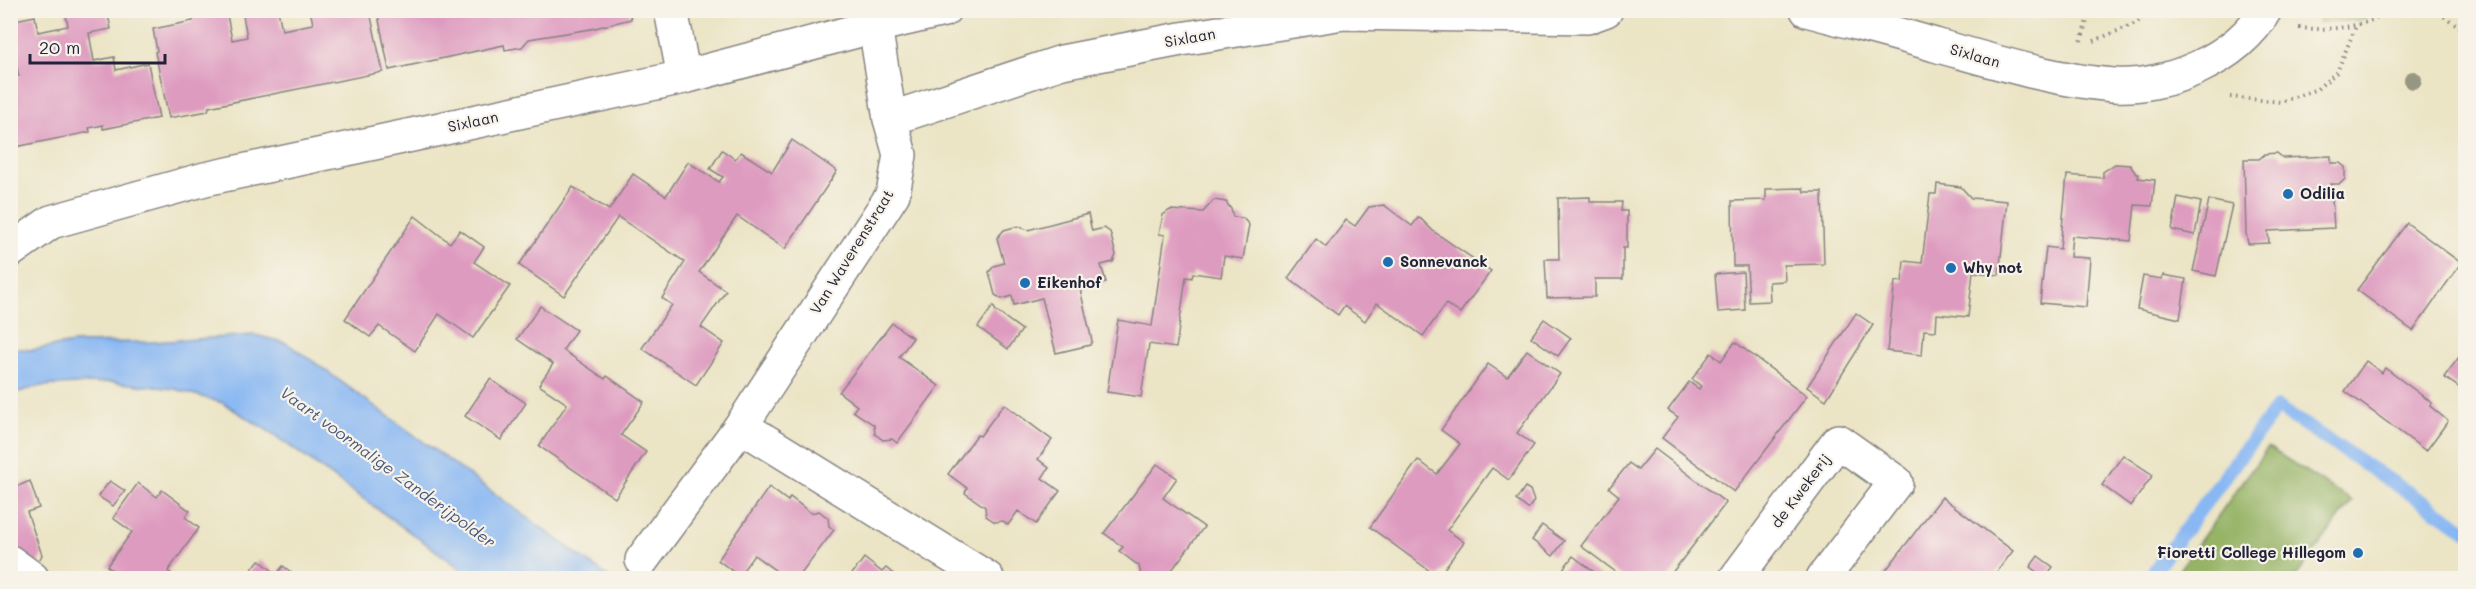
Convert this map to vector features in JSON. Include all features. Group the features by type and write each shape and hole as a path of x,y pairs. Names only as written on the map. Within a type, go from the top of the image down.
{"street":[{"path":"671,10 684,77"},
{"name":"Sixlaan","path":"10,251 51,222 205,179 684,77 944,10"},
{"name":"Sixlaan","path":"890,119 1062,62 1180,39 1343,13 1587,17 1606,10"},
{"name":"Sixlaan","path":"1807,10 2026,71 2114,85 2146,83 2194,71 2235,46 2263,14"},
{"name":"Van Waverenstraat","path":"642,560 741,426 893,194 900,155 890,119 875,26"},
{"path":"741,426 987,579"},
{"name":"de Kwekerij","path":"1736,579 1838,441 1896,482 1823,579"},
{"path":"10,562 32,579"}],"path":[{"path":"2090,10 2079,48 2136,23 2154,10"},
{"path":"2263,14 2292,28 2324,30 2356,26 2394,10"},
{"path":"2434,10 2466,31"},
{"path":"2221,95 2281,102 2317,89 2337,72 2356,26"}],"green space":[{"path":"2323,10 2382,11 2359,20 2318,22"},
{"path":"2268,447 2352,501 2295,578 2173,578"}],"water":[{"name":"Vaart voormalige Zanderijpolder","path":"255,335 286,343 310,359 610,578 474,578 270,432 223,403 175,389 112,382 40,386 11,394 11,348 32,350 74,343 154,342"}],"building":[{"path":"65,10 107,10 111,29 89,33 94,61 114,57 116,70 148,63 159,118 103,129 103,125 89,128 90,132 10,148 10,77 19,76 10,37 10,21 35,16 38,32 68,26"},
{"path":"190,10 226,10 232,40 247,37 242,10 278,10 282,30 313,24 310,10 351,10 352,15 370,12 383,72 209,107 208,111 169,118 155,52 157,51 153,29 193,21"},
{"path":"377,10 629,10 631,19 591,29 529,39 522,47 505,50 504,45 389,70"},
{"path":"792,140 837,171 785,249 737,216 699,272 726,291 701,327 724,343 696,385 642,348 672,305 662,298 685,262 618,217 564,296 519,265 573,187 609,210 633,174 666,196 688,162 719,182 723,177 710,169 722,150 735,159 741,152 772,172"},
{"name":"Odilia","path":"2277,153 2283,158 2331,156 2331,163 2340,163 2345,167 2345,179 2340,184 2331,184 2334,228 2268,231 2269,243 2248,244 2244,159 2259,159 2265,154"},
{"path":"2115,164 2130,165 2136,174 2139,174 2138,178 2155,180 2152,206 2135,205 2131,241 2072,236 2070,257 2090,258 2086,307 2040,303 2046,247 2060,249 2067,175 2103,178 2103,172"},
{"name":"Why not","path":"1937,184 1961,187 1971,198 2007,201 1999,275 1973,272 1968,317 1937,314 1936,331 1924,330 1922,355 1887,351 1895,281 1902,282 1904,261 1922,263 1930,194 1936,194"},
{"path":"1803,188 1804,192 1822,192 1824,264 1784,265 1785,281 1769,282 1770,301 1749,302 1747,266 1733,266 1732,201 1766,200 1766,189"},
{"path":"1590,197 1590,202 1622,202 1621,211 1627,211 1627,248 1623,248 1623,279 1595,279 1595,297 1547,298 1545,259 1559,259 1558,198"},
{"path":"2178,197 2201,202 2195,235 2172,230"},
{"path":"1214,200 1226,202 1233,217 1243,218 1249,225 1243,259 1224,256 1221,277 1193,273 1192,278 1186,277 1176,348 1149,344 1141,397 1107,392 1118,320 1152,326 1165,235 1159,234 1163,215 1170,210 1203,212"},
{"path":"2209,200 2232,205 2216,276 2193,271"},
{"name":"Sonnevanck","path":"1384,205 1412,226 1418,218 1421,219 1433,231 1491,271 1460,313 1446,304 1423,336 1377,303 1365,321 1344,306 1338,315 1288,278 1316,239 1326,247 1346,220 1355,226 1369,207"},
{"path":"1088,214 1092,231 1104,228 1110,232 1116,255 1113,262 1101,265 1106,282 1080,289 1092,341 1090,345 1056,353 1042,298 1014,305 1012,296 1002,299 995,295 989,272 994,266 1004,263 997,238 1004,230 1018,226 1028,230"},
{"path":"415,216 450,243 460,230 484,247 474,262 510,286 473,338 439,314 415,351 379,326 370,337 345,319"},
{"path":"2407,223 2461,263 2413,331 2357,290"},
{"path":"1743,272 1745,310 1718,312 1715,274"},
{"path":"2163,275 2186,279 2180,319 2137,309 2143,276 2162,279"},
{"path":"540,306 576,330 563,350 605,379 607,376 644,402 621,435 646,452 615,498 539,446 567,404 539,385 553,364 517,339"},
{"path":"993,306 996,311 1022,330 1008,349 978,327"},
{"path":"1856,313 1873,325 1826,400 1807,387"},
{"path":"1544,319 1571,338 1558,356 1531,337"},
{"path":"892,323 913,338 899,357 939,386 897,443 892,439 883,440 875,434 874,425 853,411 857,406 839,392"},
{"path":"1735,342 1807,396 1734,492 1662,438 1678,417 1668,410 1689,382 1699,389 1701,386 1692,379 1711,353 1721,361"},
{"path":"2466,348 2466,392 2444,377"},
{"path":"1527,350 1560,374 1517,433 1534,445 1509,480 1492,468 1447,530 1464,542 1438,577 1370,527 1418,460 1437,474 1460,444 1441,430 1488,364 1507,377"},
{"path":"2366,361 2382,373 2385,368 2432,403 2430,406 2448,421 2426,451 2345,391"},
{"path":"490,379 526,403 501,440 465,416"},
{"path":"1004,404 1052,440 1038,459 1049,468 1042,478 1060,491 1036,524 1018,511 1008,525 1003,521 995,522 986,516 985,507 965,493 967,488 948,474"},
{"path":"1655,449 1726,503 1668,578 1624,578 1581,546 1619,496 1609,488 1629,463 1638,470"},
{"path":"2123,455 2153,475 2131,506 2102,485"},
{"path":"1157,464 1177,478 1163,498 1204,527 1166,578 1146,578 1141,575 1139,566 1119,551 1123,547 1104,533"},
{"path":"10,465 18,486 30,481 39,508 27,512 42,555 36,566 10,551"},
{"path":"110,481 125,491 113,506 98,496"},
{"path":"138,483 157,497 162,490 190,511 185,517 199,528 168,571 174,576 172,578 124,578 107,566 132,532 113,518"},
{"path":"769,487 788,501 790,497 811,513 819,511 828,518 829,526 834,530 798,578 786,578 754,555 739,576 718,560"},
{"path":"1525,487 1530,490 1534,501 1528,509 1516,500"},
{"path":"1942,497 2013,551 1992,578 1880,578"},
{"path":"1542,525 1564,541 1553,556 1532,540"},
{"path":"1573,556 1602,578 1556,578"},
{"path":"2038,556 2053,567 2045,578 2030,567"},
{"path":"864,558 882,572 886,568 899,578 849,578"},
{"path":"259,560 277,574 283,566 299,578 245,578"}],"waterway":[{"path":"2149,578 2277,407 2466,530"}],"place":[{"name":"Odilia","path":"2288,194"},
{"name":"Sonnevanck","path":"1388,262"},
{"name":"Why not","path":"1951,268"},
{"name":"Eikenhof","path":"1025,283"},
{"name":"Fioretti College Hillegom","path":"2358,553"}]}
